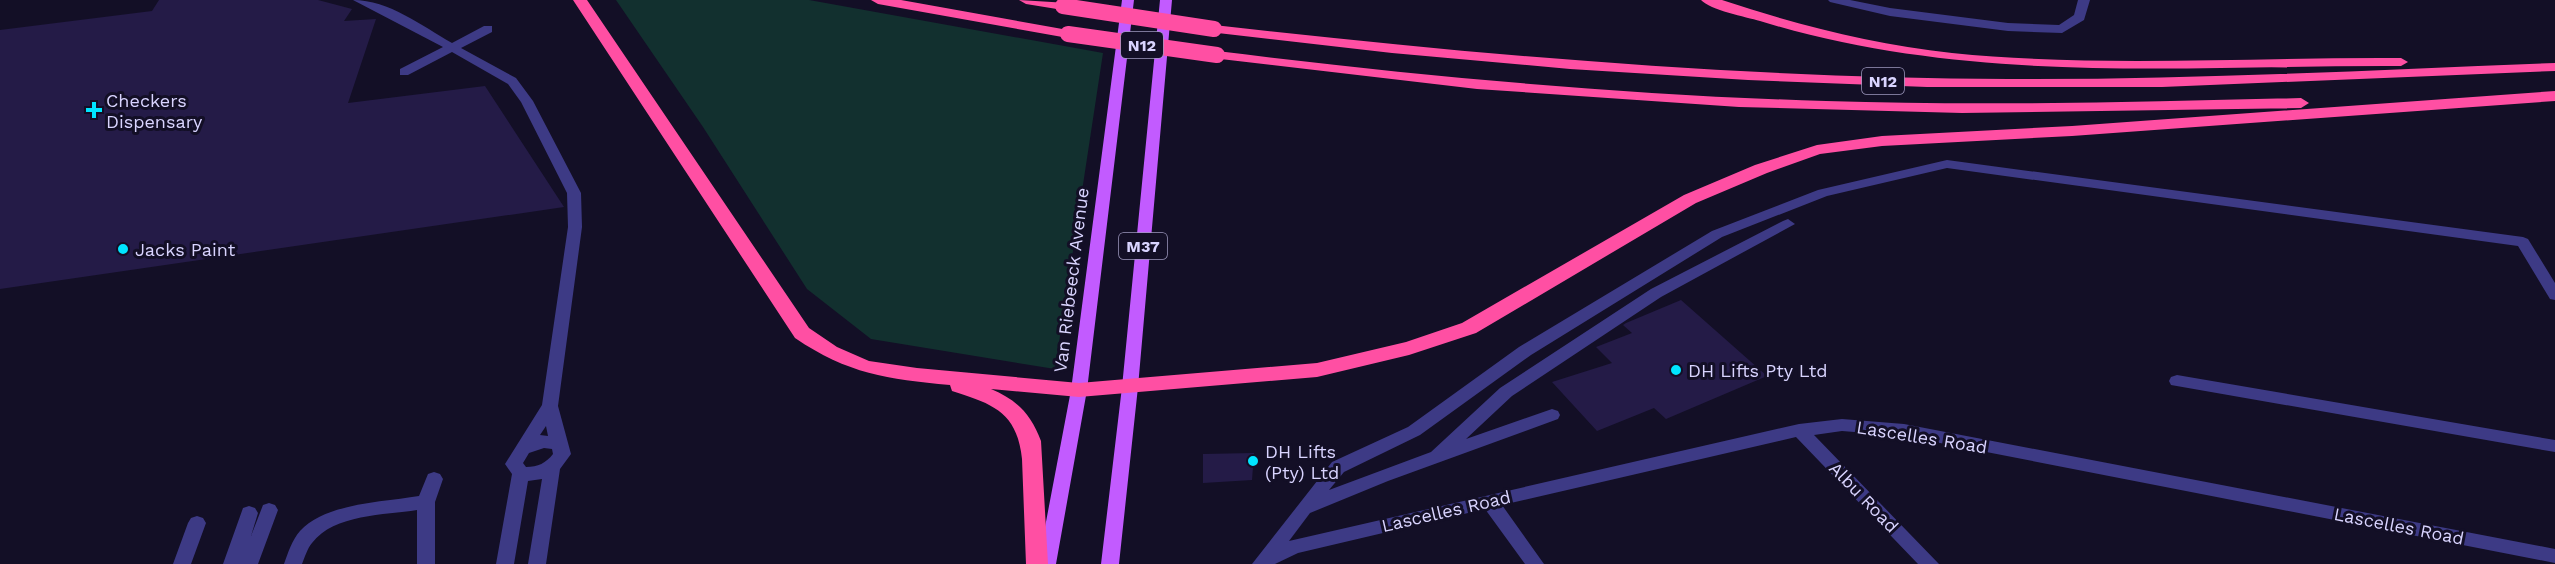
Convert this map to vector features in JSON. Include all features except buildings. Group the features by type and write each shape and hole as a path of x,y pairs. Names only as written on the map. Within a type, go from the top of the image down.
{"highway":[{"path":"580,0 802,333 847,360 866,367 917,375 1079,390 1317,370 1409,348 1470,328 1690,199 1761,169 1817,150 1882,141 2072,131 2555,96"},
{"name":"N12","path":"878,0 1068,34 1323,69 1675,99 1914,108 2163,106 2555,96"},
{"name":"N12","path":"1026,0 1214,29 1450,56 1680,73 1930,82 2177,82 2555,65"},
{"path":"1708,0 1817,33 1894,48 1986,60 2555,65"},
{"path":"917,375 987,396 1012,409 1024,422 1033,441 1035,464 1033,504 1037,564"}],"main road":[{"name":"Van Riebeeck Avenue","path":"1047,564 1079,390 1128,0"},
{"name":"M37","path":"1110,564 1130,387 1166,0"}],"street":[{"path":"360,0 453,47 512,81 526,101 574,193 575,227 550,406 562,454 552,467 537,564"},
{"path":"1834,0 1952,20 2062,29 2080,17 2084,0"},
{"path":"404,72 488,29"},
{"path":"1262,563 1338,467 1414,431 1525,351 1717,234 1823,193 1947,164 2523,242 2555,295"},
{"path":"1437,456 1506,392 1586,339 1656,293 1788,224"},
{"path":"2177,381 2555,446"},
{"path":"550,406 526,448 516,457 514,464 521,473 536,474 552,467"},
{"path":"1304,508 1437,456 1552,415"},
{"name":"Lascelles Road","path":"1262,563 1295,546 1799,430 1842,425 1904,430 2555,556"},
{"name":"Albu Road","path":"1799,430 1930,564"},
{"path":"526,448 543,441 558,444"},
{"path":"504,564 521,473"},
{"path":"426,564 426,502 434,480"},
{"path":"1489,501 1535,564"},
{"path":"293,564 306,535 318,526 338,517 426,502"},
{"path":"249,564 269,510"},
{"path":"232,564 249,513"},
{"path":"182,564 197,523"}],"green space":[{"path":"616,0 809,0 1103,53 1055,369 871,339 807,289 703,127"}],"place":[{"name":"Checkers Dispensary","path":"94,110"},
{"name":"Jacks Paint","path":"123,249"},
{"name":"DH Lifts Pty Ltd","path":"1676,370"},
{"name":"DH Lifts (Pty) Ltd","path":"1253,461"}]}
